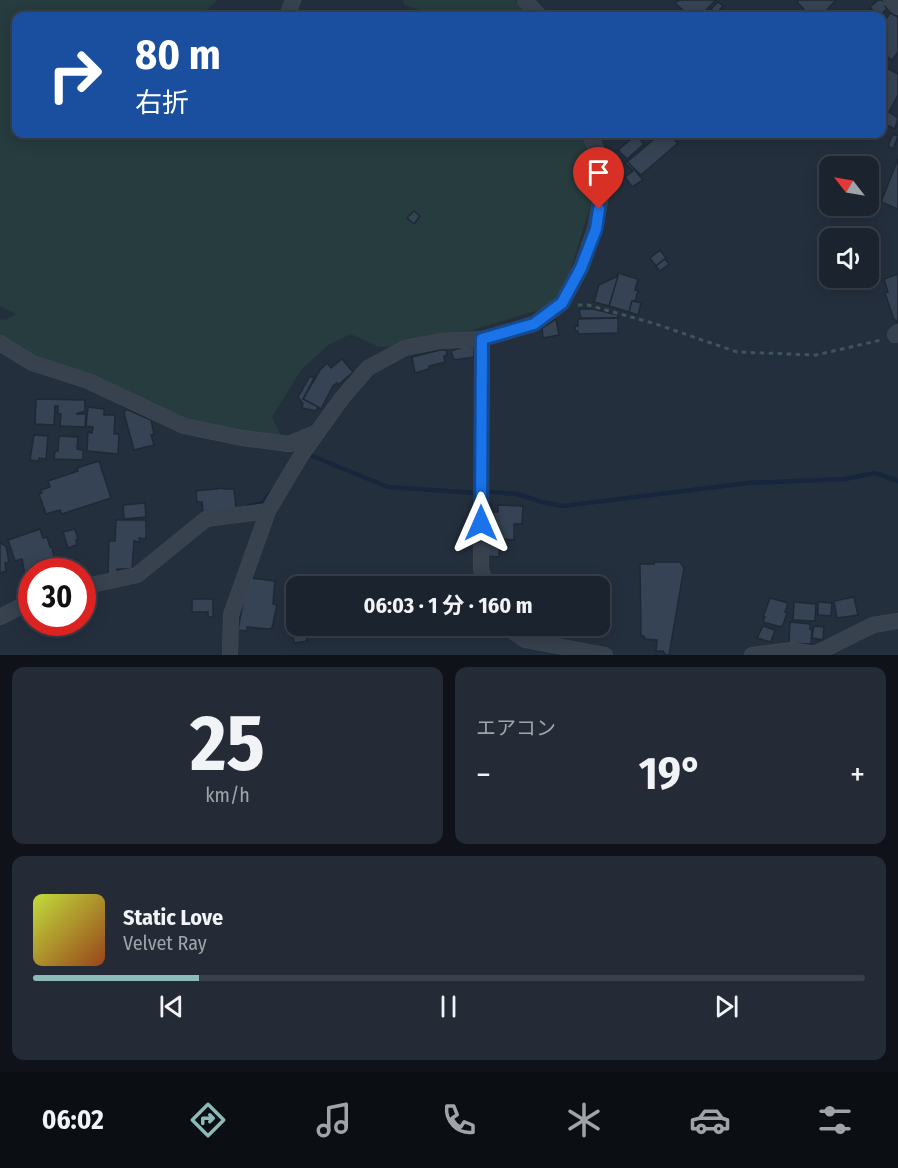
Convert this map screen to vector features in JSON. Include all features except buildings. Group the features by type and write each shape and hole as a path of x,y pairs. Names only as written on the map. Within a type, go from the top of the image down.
{"street":[{"path":"525,0 536,12"},
{"path":"891,0 898,7"},
{"path":"230,655 231,615 268,511 302,454 342,398 368,368 405,348 441,341 482,339 534,324 562,303 581,268 596,229 602,190 596,149 592,138"},
{"path":"482,339 481,569 483,576"},
{"path":"0,343 32,363 88,381 184,426 242,438 290,444 318,432"},
{"path":"96,584 137,575 206,519 268,511"},
{"path":"2,612 18,606"},
{"path":"752,655 792,650 814,654 873,625 898,621"},
{"path":"519,636 525,640 605,655"}],"path":[{"path":"562,303 588,305 656,324 737,352 816,355 886,339 896,334"}],"green space":[{"path":"0,0 218,0 204,12 12,12 12,138 584,138 587,147 593,197 565,288 546,308 422,345 379,347 351,334 328,345 301,370 272,417 281,436 239,434 185,421 0,351 0,319 6,320 16,314 0,306"},
{"path":"403,0 515,0 524,12 427,12 404,5"}],"waterway":[{"path":"312,456 388,487 477,493"},
{"path":"491,492 517,494 563,506 748,483 845,479 875,473 898,481"},
{"path":"249,506 263,503 270,493"}],"route":[{"path":"481,523 482,339 534,324 562,303 581,268 596,229 599,209"}]}
